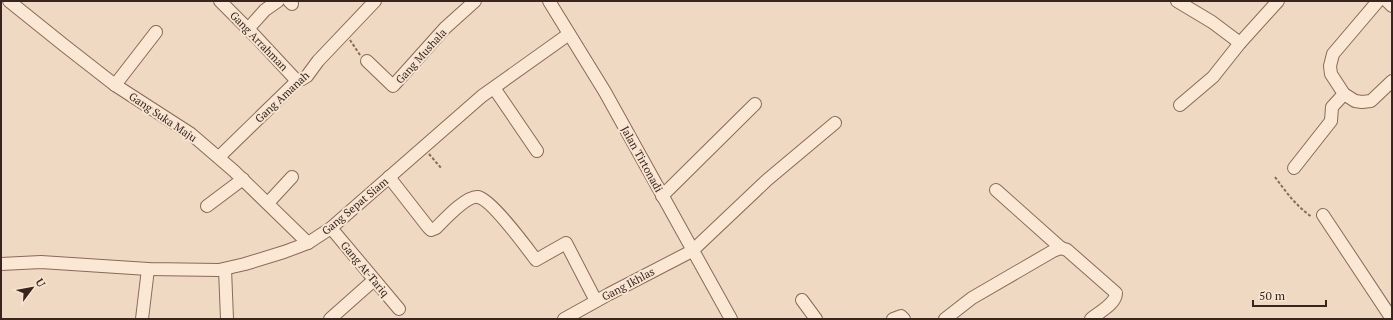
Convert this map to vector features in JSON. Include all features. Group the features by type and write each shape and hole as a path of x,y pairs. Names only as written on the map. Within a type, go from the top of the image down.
{"street":[{"name":"Gang Suka Maju","path":"9,1 115,85 180,126 219,157 308,243"},
{"name":"Gang Arrahman","path":"220,1 297,81"},
{"path":"248,29 265,10 278,1"},
{"name":"Gang Amanah","path":"219,157 297,81 306,76 318,61 375,1"},
{"name":"Gang Mushala","path":"367,61 393,86 446,28 475,1"},
{"name":"Jalan Tirtonadi","path":"549,1 605,92 731,319"},
{"path":"1177,1 1212,22 1240,43"},
{"path":"1180,105 1213,77 1240,43 1278,1"},
{"path":"1378,1 1333,54 1330,66 1332,74 1344,94 1362,102 1371,101 1392,81"},
{"path":"1387,1 1392,6"},
{"path":"115,85 156,32"},
{"name":"Gang Sepat Siam","path":"1,264 41,262 148,269 219,270 245,264 308,243 331,228 482,96 569,34"},
{"path":"494,88 537,151"},
{"path":"1294,168 1331,121 1332,107 1344,94"},
{"path":"662,196 755,104"},
{"name":"Gang Ikhlas","path":"564,319 692,251 767,180 835,123"},
{"path":"268,203 292,177"},
{"path":"390,177 428,227 432,230 459,206 473,197 478,197 496,211 536,260 566,243 596,301"},
{"path":"207,206 243,179"},
{"path":"996,190 1061,248 1067,250 1116,293 1116,296 1111,303 1091,319"},
{"path":"1323,215 1392,319"},
{"name":"Gang At-Tariq","path":"331,228 399,309"},
{"path":"945,319 972,298 1047,254 1061,248"},
{"path":"142,319 148,269"},
{"path":"225,269 226,319"},
{"path":"330,319 374,280"},
{"path":"802,300 816,319"},
{"path":"893,319 901,316 904,319"}],"path":[{"path":"345,32 354,46 367,61"},
{"path":"423,147 442,169"},
{"path":"1275,178 1303,211 1314,218 1323,215"}]}
